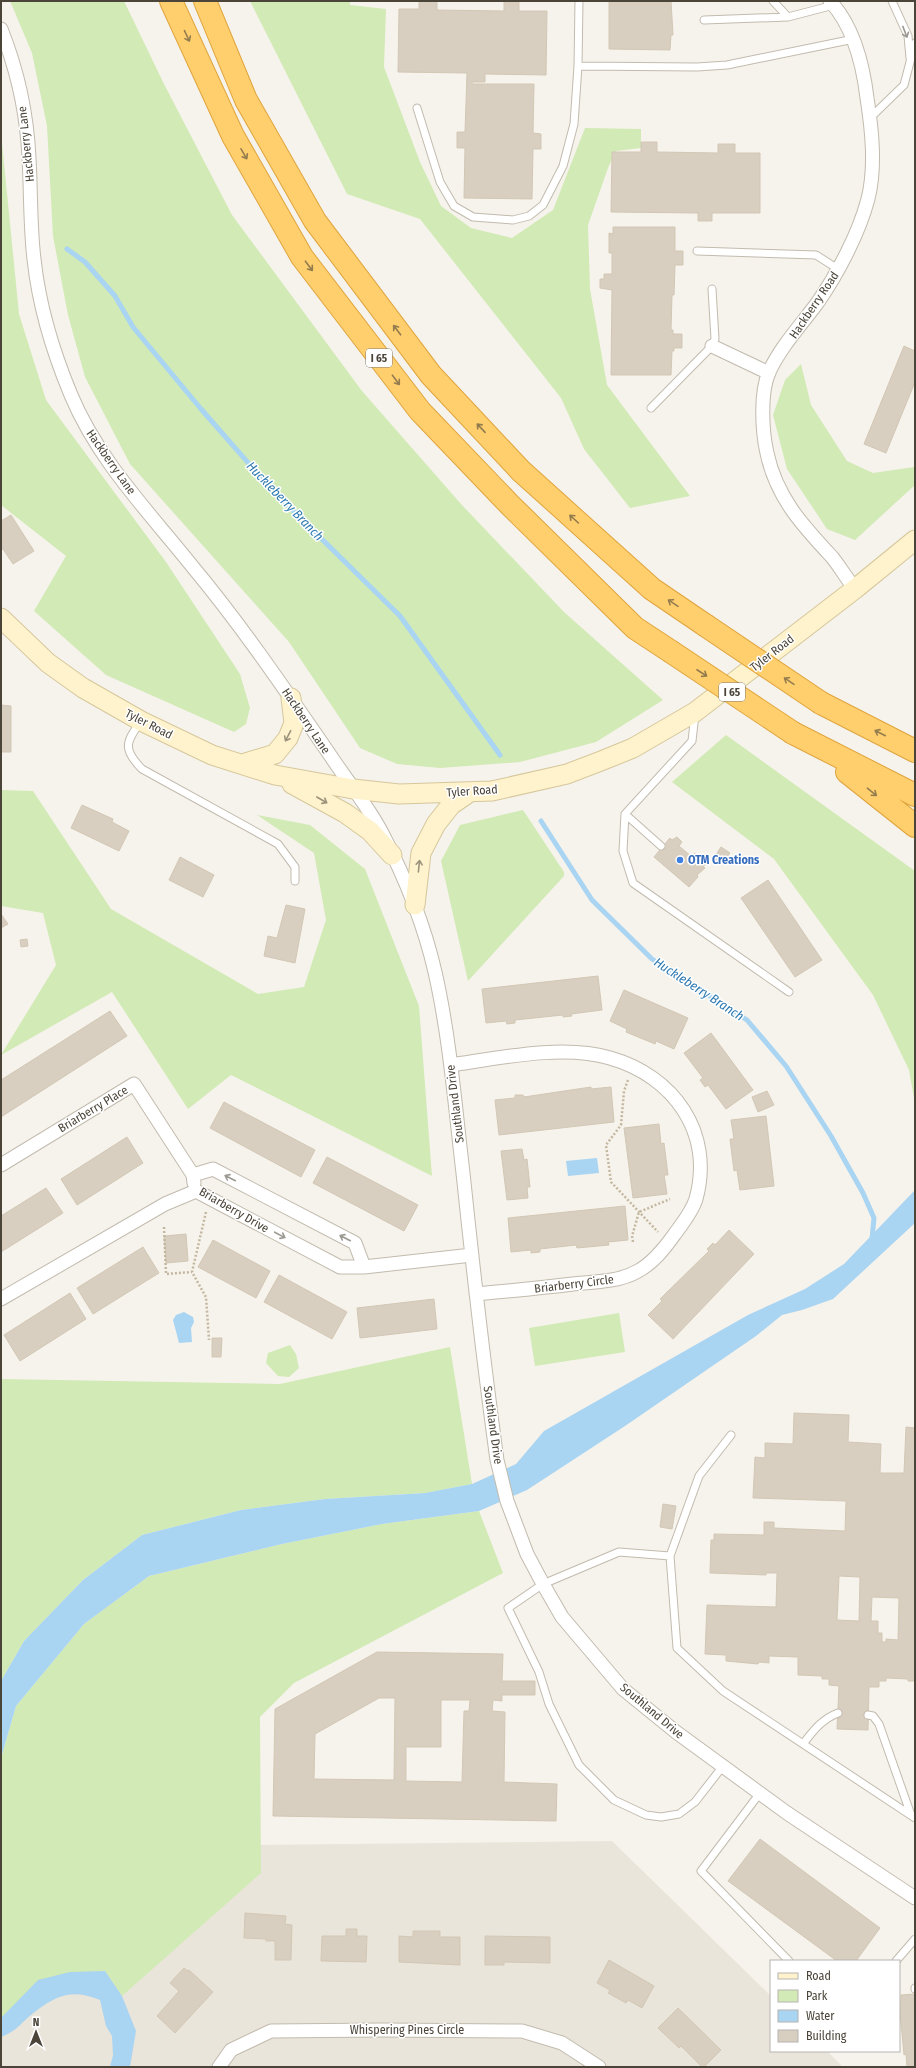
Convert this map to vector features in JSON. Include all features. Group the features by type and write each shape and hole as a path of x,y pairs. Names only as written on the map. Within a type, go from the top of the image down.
{"highway":[{"name":"I 65","path":"171,1 233,136 302,257 420,411 510,505 635,628 801,737 915,795"},
{"name":"I 65","path":"205,1 246,100 315,221 431,375 527,477 652,589 821,703 915,751"},
{"path":"801,737 915,826"}],"street":[{"name":"Hackberry Road","path":"832,3 854,39 864,73 872,143 869,193 852,239 838,269 819,300 777,357 769,373 763,406 764,432 767,454 779,489 797,519 833,558 855,589"},
{"name":"Hackberry Lane","path":"1,29 18,83 26,122 34,259 39,293 51,343 72,397 98,449 212,591 291,698 353,789"},
{"path":"712,346 769,373"},
{"name":"Tyler Road","path":"1,618 48,663 83,688 141,721 212,755 275,775 353,789 399,794 492,791 567,774 633,748 695,712 855,589 915,540"},
{"path":"242,764 275,754 288,738 294,723 291,698"},
{"path":"275,775 345,813 370,831 392,855"},
{"name":"Southland Drive","path":"353,789 381,831 415,905 434,967 451,1065 476,1294 497,1460 507,1501 527,1554 562,1617 623,1689 676,1732 723,1766 893,1885 915,1898"},
{"path":"415,905 421,853 436,824 451,805 470,792"},
{"name":"Briarberry Circle","path":"451,1065 561,1052 587,1053 610,1058 633,1066 666,1089 677,1101 696,1133 701,1153 701,1174 696,1200 686,1219 669,1242 652,1261 637,1272 612,1280 476,1294"},
{"name":"Briarberry Place","path":"1,1165 134,1084 193,1174"},
{"name":"Briarberry Drive","path":"364,1268 355,1243 213,1169 193,1174 196,1191 340,1267 364,1268 472,1255"},
{"path":"1,1299 165,1204 196,1191"},
{"name":"Whispering Pines Circle","path":"219,2067 231,2050 271,2030 522,2030 562,2043 599,2067"}],"lane":[{"path":"417,108 440,182 454,206 473,216 513,220 529,216 543,205 563,166 574,124 578,66 579,1"},
{"path":"773,1 788,17"},
{"path":"892,1 908,36 910,64"},
{"path":"704,20 788,17 832,3"},
{"path":"578,66 697,67 727,65 854,39"},
{"path":"870,118 904,85 915,43"},
{"path":"697,252 816,255 838,269"},
{"path":"651,408 712,346 715,339 712,289"},
{"path":"695,712 692,741 625,814 623,851 633,883 789,992"},
{"path":"141,721 128,739 127,746 136,762 142,769 278,844 295,867 296,881"},
{"path":"625,814 661,846"},
{"path":"731,1435 699,1476 670,1556 676,1648 723,1691 913,1816"},
{"path":"670,1556 619,1552 543,1584 508,1608 539,1672 549,1704 579,1765 614,1800 646,1815 661,1817 679,1814 695,1802 723,1766"},
{"path":"803,1744 828,1716 838,1713"},
{"path":"868,1715 873,1716 879,1724 913,1816"},
{"path":"760,1792 701,1871 788,1960"},
{"path":"897,1960 915,1939"}],"path":[{"path":"633,1066 624,1091 620,1125 606,1145 611,1182 669,1242"},
{"path":"208,1198 192,1272 206,1297 210,1340"},
{"path":"639,1212 670,1199"},
{"path":"633,1242 632,1236 639,1212"},
{"path":"164,1228 166,1274 192,1272"}],"shaded area":[{"path":"612,1841 770,1995 770,2052 828,2052 843,2067 1,2067 1,1848"}],"green space":[{"path":"10,1 124,1 164,84 232,215 362,391 461,504 564,612 663,700 596,742 520,762 440,768 397,764 360,748 289,642 130,464 85,377 68,315 53,236 47,126 32,53"},
{"path":"250,1 350,1 350,5 386,9 384,67 420,162 441,206 471,228 512,238 553,210 585,128 641,129 641,148 616,151 608,168 588,225 590,289 607,385 690,496 630,508 584,449 561,398 420,219 347,194"},
{"path":"1,133 19,314 46,400 166,562 240,674 250,708 246,724 234,732 106,675 34,611 66,556 1,505"},
{"path":"801,364 811,405 847,461 873,473 914,467 915,463 915,485 855,540 827,529 787,469 773,415 785,380"},
{"path":"726,735 915,871 915,1104 909,1070 873,995 774,859 672,782"},
{"path":"1,790 33,791 111,909 258,994 304,987 326,920 314,853 257,815 310,825 365,869 419,1006 432,1176 231,1075 188,1109 112,992 1,1055 56,965 43,913 1,906"},
{"path":"523,810 564,872 564,876 468,981 441,861 460,825"},
{"path":"619,1313 625,1352 535,1366 529,1328"},
{"path":"290,1345 296,1354 299,1368 289,1377 278,1376 266,1363 268,1353"},
{"path":"450,1347 472,1484 425,1493 325,1499 241,1510 142,1535 83,1580 24,1641 1,1681 1,1379 280,1384"},
{"path":"479,1511 503,1573 294,1683 260,1717 261,1873 122,1996 105,1971 1,2018 1,1758 16,1706 84,1624 149,1576 282,1544 382,1524"}],"water":[{"path":"597,1158 599,1173 568,1176 566,1161"},
{"path":"915,1190 915,1223 833,1299 802,1310 782,1315 756,1336 625,1426 527,1490 479,1511 382,1524 282,1544 149,1576 84,1624 16,1706 1,1758 1,1681 24,1641 83,1580 142,1535 241,1510 325,1499 425,1493 472,1484 516,1464 544,1431 748,1315 805,1289 844,1264"},
{"path":"184,1312 193,1317 194,1322 191,1328 192,1342 179,1343 173,1320 176,1315"},
{"path":"105,1971 122,1996 136,2031 130,2067 110,2067 113,2055 112,2036 106,2026 100,2000 91,1997 74,1994 59,1997 44,2005 16,2028 1,2037 1,2018 38,1980 70,1972"}],"building":[{"path":"419,1 437,1 437,10 504,11 504,1 519,1 519,11 547,11 546,75 485,74 485,82 472,82 472,84 534,84 533,133 541,134 541,149 533,149 532,199 464,198 465,148 457,148 457,132 465,132 467,73 398,72 399,9 419,9"},
{"path":"609,1 671,1 673,35 671,35 670,50 609,49"},
{"path":"641,142 657,142 657,152 718,153 718,144 735,144 735,153 760,153 760,213 712,213 712,221 698,221 698,213 611,212 612,152 641,152"},
{"path":"613,227 675,227 675,251 683,251 683,265 675,265 671,330 673,330 673,334 682,334 682,348 674,348 674,351 672,351 671,375 611,375 612,290 600,288 600,279 604,279 604,274 612,274 612,253 609,253 609,233 613,234"},
{"path":"904,346 915,351 915,382 886,453 864,444"},
{"path":"11,515 34,551 13,564 3,549 1,550 1,521"},
{"path":"1,705 11,706 11,752 1,752"},
{"path":"82,805 113,819 112,822 129,831 119,851 71,828"},
{"name":"OTM Creations","path":"677,837 682,842 679,846 692,857 695,853 706,863 703,867 705,868 697,875 698,877 689,887 654,857 670,838 672,840"},
{"path":"721,847 730,853 721,865 713,859"},
{"path":"180,857 214,875 203,897 169,880"},
{"path":"768,880 822,960 795,977 741,898"},
{"path":"286,905 305,909 295,963 264,956 268,936 277,938"},
{"path":"1,914 8,924 1,928"},
{"path":"27,939 28,946 21,947 20,940"},
{"path":"598,976 602,1010 571,1014 572,1016 563,1017 563,1015 515,1020 515,1023 507,1024 506,1021 486,1023 482,989"},
{"path":"624,990 688,1018 674,1049 656,1041 655,1044 626,1032 627,1029 610,1021"},
{"path":"110,1011 127,1036 1,1117 1,1080"},
{"path":"711,1033 753,1090 726,1109 708,1085 705,1087 700,1080 703,1078 684,1053"},
{"path":"591,1087 591,1089 611,1087 614,1122 499,1135 495,1100 515,1098 515,1095 523,1095 524,1097"},
{"path":"767,1091 774,1105 758,1112 752,1097"},
{"path":"224,1102 315,1150 301,1177 210,1128"},
{"path":"766,1116 774,1186 740,1190 737,1170 734,1171 730,1139 734,1139 731,1120"},
{"path":"659,1124 661,1144 664,1143 668,1175 664,1175 667,1194 633,1198 624,1128"},
{"path":"127,1137 143,1163 77,1205 61,1179"},
{"path":"522,1149 524,1160 527,1159 530,1187 527,1187 528,1198 507,1200 501,1151"},
{"path":"327,1157 418,1205 404,1231 313,1183"},
{"path":"46,1188 63,1213 1,1252 1,1216"},
{"path":"625,1206 628,1240 608,1242 609,1245 577,1248 576,1245 540,1249 540,1252 531,1253 531,1250 511,1252 508,1218"},
{"path":"729,1230 754,1254 673,1339 648,1315 662,1301 660,1299 709,1251 707,1249 713,1243 715,1245"},
{"path":"186,1234 188,1261 166,1263 164,1236"},
{"path":"213,1240 270,1271 256,1298 198,1267"},
{"path":"143,1247 159,1273 93,1314 77,1288"},
{"path":"279,1275 347,1312 332,1339 264,1302"},
{"path":"70,1293 86,1319 20,1361 4,1335"},
{"path":"434,1299 437,1329 360,1338 357,1308"},
{"path":"212,1338 222,1338 221,1357 212,1357"},
{"path":"794,1413 849,1415 848,1442 881,1444 880,1473 904,1473 906,1427 915,1428 915,1681 908,1681 908,1679 886,1678 886,1681 879,1681 879,1687 869,1687 868,1730 837,1729 839,1686 829,1685 829,1679 822,1679 822,1676 798,1675 798,1657 769,1656 769,1663 759,1662 758,1664 726,1661 726,1655 705,1654 707,1605 776,1607 777,1573 766,1573 766,1575 710,1573 711,1540 714,1540 714,1534 764,1535 764,1522 774,1522 774,1528 845,1531 846,1501 753,1498 755,1457 765,1458 765,1443 793,1444","holes":["839,1576 860,1577 859,1621 837,1620","872,1597 899,1598 898,1640 886,1639 886,1642 882,1642 882,1633 878,1633 878,1621 871,1621"]},
{"path":"663,1504 676,1506 672,1529 660,1527"},
{"path":"377,1652 503,1654 502,1681 535,1681 535,1695 502,1695 502,1701 493,1700 492,1711 505,1712 504,1782 557,1784 556,1821 273,1816 275,1709","holes":["379,1698 395,1698 394,1780 314,1779 315,1734","441,1700 470,1700 469,1711 464,1711 462,1782 406,1781 406,1747 441,1747"]},
{"path":"760,1839 880,1928 857,1960 836,1960 728,1881"},
{"path":"245,1913 286,1916 285,1924 292,1925 291,1960 275,1960 275,1941 244,1938"},
{"path":"346,1929 357,1929 357,1936 367,1936 366,1962 321,1961 322,1936 346,1936"},
{"path":"413,1931 440,1931 440,1937 460,1937 460,1965 399,1962 399,1936 413,1937"},
{"path":"485,1936 550,1937 550,1963 504,1962 504,1965 485,1965"},
{"path":"609,1960 654,1986 642,2008 628,2000 626,2003 608,1993 610,1990 597,1983"},
{"path":"184,1968 188,1971 189,1970 213,1992 175,2033 157,2016 179,1991 170,1983"},
{"path":"915,1994 915,2067 907,2067 906,2054 904,2055 900,2012 901,1995"},
{"path":"678,2008 721,2050 704,2067 702,2067 681,2046 679,2048 658,2028"}],"waterway":[{"name":"Huckleberry Branch","path":"67,249 85,262 115,296 133,327 201,409 272,490 400,616 500,755"},
{"name":"Huckleberry Branch","path":"541,821 592,900 652,959 747,1020 786,1066 831,1136 863,1193 874,1218 872,1239"}],"place":[{"name":"OTM Creations","path":"680,860"}]}
